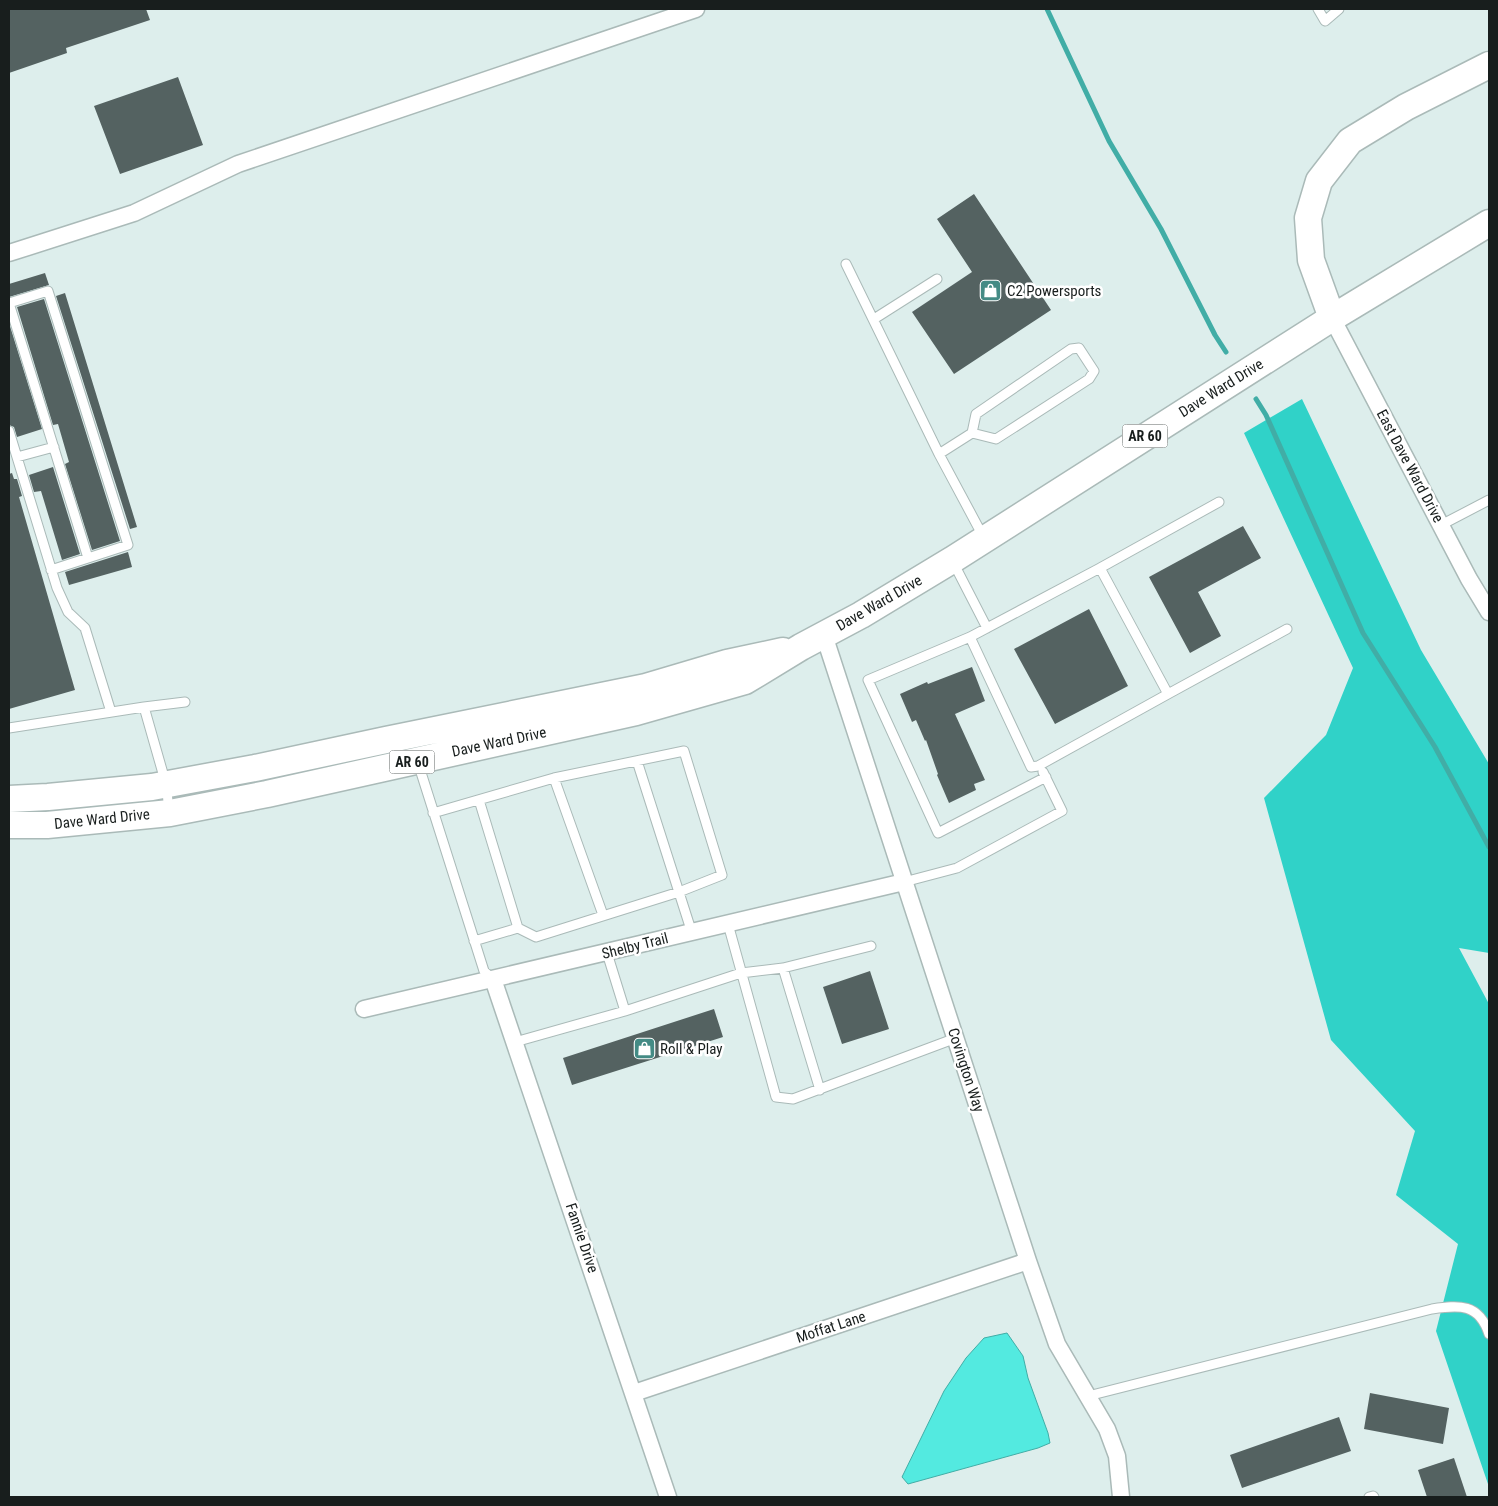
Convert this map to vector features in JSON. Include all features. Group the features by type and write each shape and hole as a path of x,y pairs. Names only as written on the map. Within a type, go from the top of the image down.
{"main road":[{"path":"1332,318 1311,260 1308,218 1319,181 1350,140 1406,107 1489,65"},
{"name":"Dave Ward Drive","path":"9,825 47,825 170,813 268,794 636,712 745,682 801,647 862,615 952,560 1332,318 1489,223"},
{"name":"Dave Ward Drive","path":"9,798 48,798 166,784 255,768 646,687 727,663 801,647"}],"street":[{"path":"9,253 134,213 238,164 696,9"},
{"name":"East Dave Ward Drive","path":"1332,318 1489,612"},
{"name":"Covington Way","path":"824,635 1028,1261 1058,1344 1108,1429 1117,1456 1121,1497"},
{"name":"Shelby Trail","path":"364,1009 904,882"},
{"name":"Fannie Drive","path":"494,979 668,1497"},
{"name":"Moffat Lane","path":"634,1393 1028,1261"}],"lane":[{"path":"1318,9 1325,21 1340,9"},
{"path":"846,264 939,454 984,538"},
{"path":"874,319 937,279"},
{"path":"51,570 88,558 128,545 48,291 9,303 88,558"},
{"path":"939,454 972,432 976,414 1071,348 1079,348 1094,371 1089,379 996,439 972,432"},
{"path":"9,431 57,588 68,612 85,628 111,712"},
{"path":"17,458 54,447"},
{"path":"1441,525 1489,500"},
{"path":"1046,777 938,833 868,680 970,637 1219,502"},
{"path":"952,560 987,628"},
{"path":"1100,568 1168,694"},
{"path":"970,637 1031,767 1040,765 1286,629"},
{"path":"9,728 185,702"},
{"path":"144,707 166,784 170,813"},
{"path":"433,813 554,778 684,751 722,875 679,892 536,937 518,928 474,941"},
{"path":"417,760 484,970 494,979"},
{"path":"637,760 692,933"},
{"path":"904,882 957,868 1062,811 1040,765"},
{"path":"554,778 603,916"},
{"path":"479,800 518,928"},
{"path":"728,924 776,1097 793,1099 956,1038"},
{"path":"515,1042 626,1011 741,973 783,968 871,946"},
{"path":"607,953 626,1011"},
{"path":"783,968 820,1090"},
{"path":"1088,1396 1432,1309 1451,1306 1472,1309 1485,1321 1489,1334"},
{"path":"1369,1497 1374,1497"}],"shaded area":[{"path":"1302,399 1421,650 1489,764 1489,953 1459,948 1489,1004 1489,1487 1436,1331 1458,1244 1396,1195 1415,1131 1331,1040 1264,798 1326,735 1353,668 1244,433"},
{"path":"1007,1333 1023,1356 1028,1378 1050,1443 908,1484 902,1477 944,1391 966,1358 984,1338"}],"building":[{"path":"9,9 146,9 150,20 66,48 67,53 9,73"},
{"path":"178,77 203,145 120,174 94,106"},
{"name":"C2 Powersports","path":"974,194 1051,310 954,374 912,312 972,272 937,219"},
{"path":"45,273 49,285 9,297 9,284"},
{"path":"65,293 137,527 130,529 56,296"},
{"path":"44,299 120,541 92,550 65,464 69,462 58,424 53,425 17,307"},
{"path":"9,323 42,429 17,437 14,427 9,425"},
{"path":"53,467 80,554 62,560 41,491 34,492 29,475"},
{"path":"12,473 14,479 17,479 22,496 19,497 75,690 9,709 9,474"},
{"path":"1243,526 1261,558 1198,592 1221,636 1190,653 1149,577"},
{"path":"128,552 132,567 69,585 65,572"},
{"path":"1089,609 1128,686 1055,724 1014,649"},
{"path":"972,667 985,701 955,714 985,780 974,784 976,790 949,803 937,775 926,740 916,720 912,722 900,694 927,682 928,684"},
{"path":"870,971 889,1029 842,1044 823,987"},
{"path":"714,1009 723,1037 572,1085 563,1058"},
{"path":"1370,1393 1449,1408 1443,1444 1364,1429"},
{"path":"1339,1417 1351,1451 1242,1488 1230,1455"},
{"path":"1454,1458 1467,1497 1427,1497 1418,1470"}],"waterway":[{"path":"1047,9 1109,141 1161,229 1215,335 1226,352"},
{"path":"1256,399 1266,415 1363,633 1435,747 1489,847"}],"place":[{"name":"C2 Powersports","path":"991,291"},
{"name":"Roll & Play","path":"644,1049"}]}
